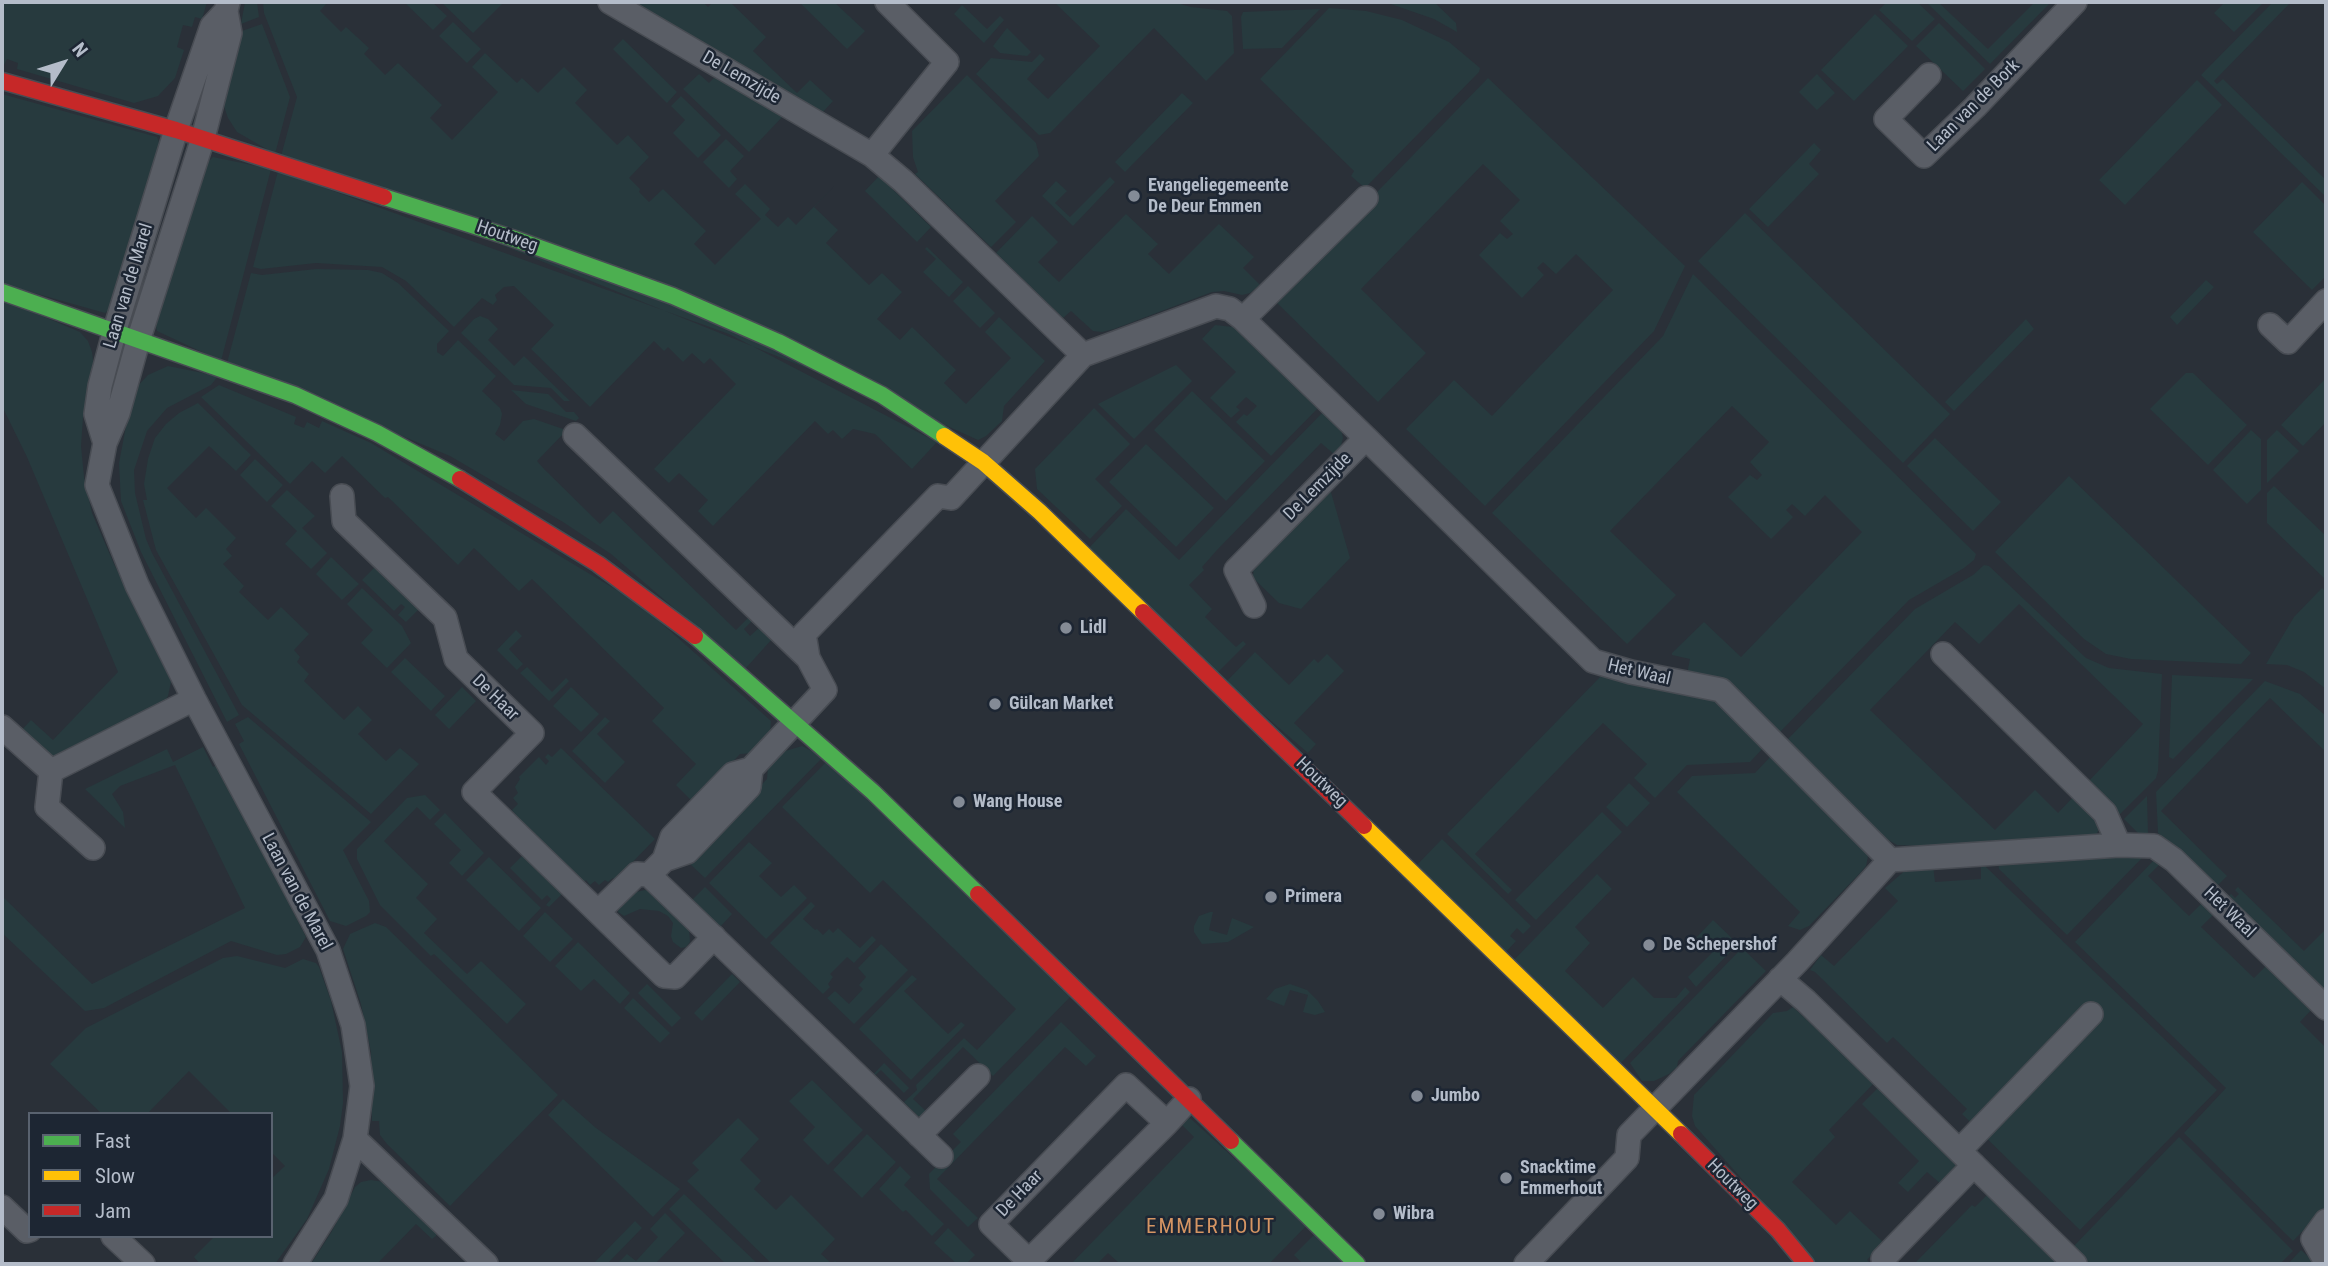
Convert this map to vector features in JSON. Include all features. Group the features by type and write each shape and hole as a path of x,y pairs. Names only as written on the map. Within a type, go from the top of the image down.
{"street":[{"name":"De Lemzijde","path":"610,2 872,155 904,181 1083,355"},
{"path":"872,155 947,62 887,2"},
{"name":"Laan van de Bork","path":"1929,75 1886,119 1924,156 1983,99 2075,2"},
{"path":"176,130 212,26 227,6"},
{"path":"203,138 230,33 227,6"},
{"name":"Houtweg","path":"2,81 203,138 512,238 673,296 778,342 882,395 983,462 1040,512 1655,1109 1778,1230 1806,1264"},
{"name":"Laan van de Marel","path":"105,443 96,414 100,386 176,130"},
{"name":"Laan van de Marel","path":"203,138 138,341 118,413 105,443 97,485 137,585 194,699 328,950 353,1026 362,1086 355,1139 336,1199 295,1264"},
{"path":"1243,319 1366,198"},
{"path":"2,292 295,396 377,433 436,464 597,564 691,633 873,792 1357,1264"},
{"path":"2270,325 2288,342 2326,301"},
{"name":"De Lemzijde","path":"983,462 1083,355 1216,306 1230,309 1366,438 1236,570 1254,606"},
{"path":"575,435 808,658 825,690 751,769 733,774 672,837 657,867 637,874 598,912"},
{"name":"Het Waal","path":"1366,438 1593,661 1630,672 1721,690 1891,860 2119,845 2154,846 2163,851 2326,1008"},
{"path":"808,658 804,634 939,496 943,495 949,499 983,462"},
{"name":"De Haar","path":"342,496 344,521 445,618 456,659 532,733 474,792 664,976 675,977 714,937"},
{"path":"1943,654 2105,813 2119,845"},
{"path":"51,771 194,699"},
{"path":"2,727 51,771"},
{"path":"51,771 47,807 93,848"},
{"path":"1526,1264 1627,1158 1629,1135 1891,860"},
{"path":"657,867 714,937 941,1156"},
{"path":"1780,979 1806,1000 2075,1264"},
{"path":"1883,1259 2091,1014"},
{"path":"919,1135 978,1076"},
{"name":"De Haar","path":"1167,1122 1126,1085 991,1224 1029,1261 1167,1122 1189,1099"},
{"path":"355,1139 486,1264"},
{"path":"2,1207 28,1231"},
{"path":"2326,1221 2313,1239 2326,1262"},
{"path":"115,1238 143,1264"}],"green space":[{"path":"2,2 207,2 202,19 195,17 192,27 183,25 177,47 184,50 175,78 158,96 134,103 17,69 18,63 7,59 2,69"},
{"path":"245,2 257,2 259,17 241,24"},
{"path":"263,2 328,2 320,11 341,32 346,27 369,48 364,54 385,75 398,63 442,105 430,118 452,140 498,92 472,67 485,53 517,83 522,78 538,93 564,67 587,90 575,103 617,145 628,135 649,157 629,178 640,189 639,192 649,202 663,189 706,231 694,244 715,265 761,219 735,194 745,184 770,209 765,215 778,227 788,217 796,225 834,186 814,207 838,230 826,243 869,285 882,273 902,292 877,319 900,340 912,327 956,370 944,383 966,404 1011,358 985,332 999,317 1045,361 1004,406 1002,421 978,440 923,415 281,156 297,97 264,13"},
{"path":"404,2 432,2 447,16 433,30"},
{"path":"441,2 504,2 473,33"},
{"path":"630,2 703,2 708,7 713,2 730,2 766,37 753,51 797,93 810,80 833,101 822,113"},
{"path":"799,2 834,2 865,31 847,49"},
{"path":"1054,2 1173,2 1227,11 1232,16 1234,53 1206,81 1154,28 1050,133 1039,135 976,74 991,58 1032,62 1040,54 1045,59 1027,79 1048,99 1100,46"},
{"path":"1385,2 1434,2 1456,23 1457,32 1434,19"},
{"path":"1887,2 1917,2 1935,19 1912,41 1879,10"},
{"path":"1926,2 1938,2 1988,49 2035,2 2051,2 1990,64"},
{"path":"2225,2 2264,2 2234,32 2214,13"},
{"path":"2273,2 2291,2 2214,81 2217,84 2223,79 2326,180 2326,197 2201,75"},
{"path":"962,5 987,29 1000,16 1004,20 984,43 954,14"},
{"path":"1329,8 1366,11 1402,20 1449,42 1480,68 1365,188 1351,176 1354,171 1260,79"},
{"path":"1320,9 1282,48 1243,49 1243,12"},
{"path":"1875,14 1908,46 1854,101 1821,70"},
{"path":"453,22 481,49 467,63 439,36"},
{"path":"1939,23 1985,69 1963,91 1916,46"},
{"path":"262,24 290,97 275,154 237,132 224,106 239,32"},
{"path":"1007,28 1031,52 1027,56 1000,53 993,46"},
{"path":"623,39 677,92 667,103 613,49"},
{"path":"699,74 709,83 717,75 784,115 749,152 683,89"},
{"path":"1817,74 1835,93 1817,110 1799,92"},
{"path":"967,75 1036,143 1039,156 995,201 1016,222 991,247 915,174 918,172 913,157 912,131"},
{"path":"1488,78 1685,266 1654,331 1485,506 1406,429 1454,380 1492,416 1613,290 1576,254 1556,274 1543,262 1537,268 1544,275 1522,298 1479,255 1500,233 1507,239 1513,234 1500,221 1520,200 1483,164 1361,289 1426,353 1378,402 1273,299"},
{"path":"2197,80 2222,105 2125,205 2099,180"},
{"path":"1182,93 1193,103 1125,172 1115,162"},
{"path":"2,94 157,137 160,145 112,308 105,313 2,284"},
{"path":"681,96 721,135 698,158 673,133 685,120 671,106"},
{"path":"726,139 744,156 730,171 737,179 729,188 703,162"},
{"path":"1814,143 1821,150 1809,164 1819,174 1768,227 1749,209"},
{"path":"213,157 271,169 221,361 157,331 156,326 204,166"},
{"path":"278,171 729,334 937,442 912,469 875,434 853,429 842,439 833,430 828,434 815,421 713,526 698,511 708,500 679,473 669,483 654,469 736,384 710,358 704,364 692,353 683,362 668,347 664,351 654,341 590,407 531,349 554,325 514,286 504,287 495,295 497,300 493,305 482,298 454,327 406,281 382,267 316,263 261,269 253,267"},
{"path":"879,176 931,227 917,242 865,191"},
{"path":"1110,177 1115,182 1073,226 1042,196 1056,181 1067,191 1055,203 1070,217"},
{"path":"2302,182 2326,206 2326,276 2312,290 2253,232"},
{"path":"1745,213 1950,414 1903,463 1698,261"},
{"path":"1126,214 1158,244 1148,254 1169,274 1219,224 1254,257 1243,268 1260,285 1250,293 1242,295 1224,291 1212,292 1114,329 1093,331 1071,311 1063,318 996,253 1032,216 1058,242 1038,262 1059,282"},
{"path":"927,247 963,282 949,297 923,272 936,259 925,249"},
{"path":"316,269 368,270 382,273 398,283 449,331 437,344 437,352 443,356 458,340 496,376 482,391 500,408 502,414 495,434 504,441 523,421 534,419 563,429 564,433 537,461 544,469 600,524 613,511 736,630 749,617 753,620 744,629 750,636 760,627 773,638 745,669 611,554 563,522 450,456 227,363 251,273 262,275"},
{"path":"1693,274 1976,554 1974,560 1964,568 1909,600 1779,733 1687,674 1690,659 1672,653 1704,622 1741,657 1862,532 1825,495 1805,516 1792,504 1786,510 1793,517 1771,539 1728,497 1750,475 1757,480 1762,475 1750,462 1769,442 1732,406 1610,531 1676,595 1627,644 1492,513 1663,336"},
{"path":"2206,280 2214,287 2177,325 2170,317"},
{"path":"968,286 995,313 980,328 953,301"},
{"path":"2,299 80,332 88,341 94,367 83,417 81,446 92,513 114,564 168,670 171,682 163,705 60,757 47,755 19,733 31,720 53,740 118,672 27,457 2,406"},
{"path":"480,316 488,319 498,329 488,340 514,366 524,356 570,401 564,401 551,388 514,385 461,333"},
{"path":"2026,319 2034,329 1954,411 1945,402"},
{"path":"1215,325 1242,330 1320,406 1271,456 1236,422 1257,406 1246,397 1236,407 1240,410 1231,418 1210,398 1236,372 1202,339"},
{"path":"1176,365 1192,381 1134,439 1098,404"},
{"path":"168,366 218,376 211,385 167,408 147,431 134,470 135,493 152,553 239,715 227,722 141,552 121,501 119,463 134,390 148,375"},
{"path":"2186,373 2193,373 2247,425 2208,465 2150,409"},
{"path":"2326,378 2326,422 2303,446 2281,425"},
{"path":"219,385 296,417 294,424 304,428 307,422 319,428 322,421 371,443 640,604 771,721 770,734 752,753 740,754 694,803 676,785 696,764 652,721 664,708 532,579 519,591 474,548 458,565 342,456 325,473 312,461 290,484 201,397"},
{"path":"511,390 548,394 566,412 574,412 579,418 576,421 526,404"},
{"path":"1192,391 1265,461 1226,501 1154,430"},
{"path":"198,403 251,455 236,471 209,446 167,488 196,518 206,508 236,538 226,549 232,556 223,564 244,586 239,592 268,620 281,607 309,634 294,650 300,657 297,662 309,674 304,681 344,720 358,706 372,720 358,734 386,761 400,748 419,764 371,814 242,705 156,550 143,500 147,500 144,484 148,459 155,438 166,424"},
{"path":"1094,408 1130,444 1095,479 1122,506 1090,539 1037,489 1035,469"},
{"path":"1325,410 1341,429 1343,438 1340,449 1335,455 1321,443 1217,550 1202,567 1204,570 1189,585 1212,609 1205,617 1236,647 1243,641 1246,644 1217,673 1088,549 1126,509 1179,560"},
{"path":"2251,430 2261,439 2261,490 2247,504 2213,470"},
{"path":"2277,430 2299,451 2267,483 2267,440"},
{"path":"1935,438 2001,502 1973,531 1907,466"},
{"path":"1146,444 1214,508 1176,547 1109,482"},
{"path":"255,459 283,485 267,502 240,475"},
{"path":"2069,476 2251,653 2241,664 2131,659 2106,654 2084,639 1995,552"},
{"path":"2274,486 2326,536 2324,578 2267,523 2267,493"},
{"path":"1330,489 1350,558 1301,609 1279,603 1251,576 1254,573 1251,570"},
{"path":"287,490 315,516 302,528 327,553 311,569 285,544 297,531 271,506"},
{"path":"331,557 359,584 342,600 316,574"},
{"path":"1984,565 1989,566 2086,658 2109,668 2162,674 2156,778 2119,815 2087,783 2143,724 2019,604 1979,644 1955,622 1870,710 1995,830 2035,790 2058,813 2076,794 2096,813 2100,827 2095,837 1897,845 1885,838 1786,741 1915,609 1973,575"},
{"path":"375,567 419,609 406,622 398,615 405,607 401,604 394,611 362,580"},
{"path":"362,588 402,626 411,643 387,668 361,643 373,630 347,604"},
{"path":"2322,588 2326,592 2326,689 2304,672 2287,665 2266,664 2294,617"},
{"path":"516,630 522,636 509,649 523,664 517,670 497,650"},
{"path":"1255,652 1289,685 1314,659 1318,663 1327,654 1344,671 1294,723 1316,744 1308,753 1226,682"},
{"path":"405,658 445,696 431,711 391,672"},
{"path":"527,667 552,692 566,678 569,681 549,701 520,673"},
{"path":"1602,675 1718,699 1765,746 1750,762 1687,765 1655,798 1634,778 1647,764 1603,723 1475,854 1512,890 1508,894 1447,834"},
{"path":"2172,675 2253,679 2173,759 2169,757"},
{"path":"2265,681 2300,694 2326,716 2326,752 2270,698 2161,811 2227,876 2215,888 2158,833 2156,792"},
{"path":"462,687 476,701 449,729 435,715"},
{"path":"571,687 599,714 581,732 553,706"},
{"path":"248,717 371,822 343,850 369,901 370,912 366,916 346,926 330,921 239,744 244,741 235,724"},
{"path":"605,717 610,721 597,734 625,762 605,783 572,751"},
{"path":"802,746 823,757 705,878 690,864 699,855 697,852 767,779 768,767 782,752"},
{"path":"203,747 213,767 218,764 306,937 300,947 277,955 231,941 104,1008 85,1011 2,933 2,896 92,984 245,908 175,765 120,786 112,794 123,812 125,828 85,789 167,749 173,762"},
{"path":"561,748 655,839 615,880 605,880 599,885 595,881 590,885 586,880 583,883 517,821 519,819 512,810 518,804 513,798 518,793 515,787 519,777 539,757 546,765 549,761 545,757 548,754 552,757"},
{"path":"1773,754 1866,849 1868,856 1866,866 1861,872 1809,926 1800,930 1788,926 1800,912 1677,792 1692,776 1755,773"},
{"path":"827,761 1071,996 993,1076 963,1047 913,1099 927,1112 921,1119 904,1102 917,1090 916,1085 964,1038 977,1050 1016,1009 883,880 870,893 782,807"},
{"path":"1629,783 1650,803 1627,827 1606,807"},
{"path":"425,795 440,810 430,820 417,807 384,841 428,884 416,898 437,919 424,933 467,974 481,961 526,1004 507,1024 434,954 431,956 380,905 357,859 357,849 407,798"},
{"path":"2147,796 2148,834 2139,834 2124,819"},
{"path":"1602,812 1622,832 1536,920 1515,900"},
{"path":"445,813 484,853 462,876 449,863 461,850 434,824"},
{"path":"1442,839 1531,926 1523,934 1517,928 1510,936 1516,941 1505,953 1416,866"},
{"path":"749,842 772,863 759,876 781,897 794,885 807,898 766,939 709,883"},
{"path":"2142,853 2142,858 2067,935 1999,869 1998,861"},
{"path":"522,856 562,894 549,907 546,905 551,899 547,895 542,900 510,868"},
{"path":"489,857 541,908 519,931 466,880"},
{"path":"2156,858 2161,863 2148,876 2189,916 2203,902 2215,913 2201,927 2254,978 2268,964 2313,1008 2300,1022 2326,1048 2326,1207 2293,1241 2184,1133 2226,1088 2075,942"},
{"path":"1981,862 1985,862 1986,867 2217,1090 2080,1230 1962,1114 1967,1109 1893,1037 1887,1043 1810,970 1821,955 1834,966 1898,901 1885,888 1908,868 1933,865 1935,882 1981,879"},
{"path":"1597,874 1612,889 1575,927 1590,943 1565,971 1603,1008 1633,977 1654,998 1676,998 1685,987 1690,992 1620,1064 1513,961"},
{"path":"705,887 732,914 720,927 692,900"},
{"path":"2238,887 2304,951 2326,929 2326,996 2227,898 2231,894 2235,898 2239,894 2235,890"},
{"path":"650,891 689,928 690,942 686,947 681,948 673,942 673,923 659,911 640,909 624,916 618,912 619,906 632,893"},
{"path":"811,902 815,906 803,919 823,935 829,929 833,933 838,928 860,948 872,936 876,940 854,963 847,957 830,974 833,977 828,984 830,987 823,994 770,943"},
{"path":"545,912 573,939 550,962 523,936"},
{"path":"1213,912 1209,930 1227,935 1232,918 1254,927 1228,942 1202,944 1194,932 1194,926 1199,916"},
{"path":"1713,920 1738,944 1696,987 1688,977 1712,953 1696,938"},
{"path":"375,923 386,927 558,1095 450,1206 387,1144 380,1135 379,1121 372,1121 371,1052 361,1004 343,949 350,934"},
{"path":"578,942 630,993 620,1004 594,979 581,991 555,966"},
{"path":"881,944 908,970 854,1024 827,998 835,991 849,1004 863,989 859,985 866,977 858,968"},
{"path":"1742,948 1766,971 1678,1061 1677,1067 1654,1081 1642,1081 1630,1063"},
{"path":"237,956 285,968 303,959 316,963 331,1001 342,1052 343,1103 329,1169 307,1219 275,1264 200,1264 194,1257 213,1238 273,1238 273,1177 285,1166 273,1154 273,1112 230,1112 189,1071 149,1112 100,1112 50,1064 86,1028 223,958"},
{"path":"732,974 740,982 702,1021 694,1013"},
{"path":"912,975 917,979 904,991 948,1034 961,1022 965,1025 911,1080 859,1029"},
{"path":"647,984 681,1018 672,1027 638,993"},
{"path":"1290,984 1307,990 1325,1012 1315,1015 1303,1012 1308,995 1290,990 1284,1006 1266,999 1275,989"},
{"path":"633,998 670,1033 660,1043 624,1008"},
{"path":"1793,1007 1875,1082 1829,1130 1835,1137 1792,1182 1836,1225 1850,1211 1883,1242 1867,1260 1871,1264 1817,1264 1695,1126 1692,1116 1694,1095 1773,1013 1787,1011"},
{"path":"1061,1022 1096,1056 1086,1066 1065,1047 937,1179 978,1218 968,1227 930,1189 929,1174 961,1142 953,1134"},
{"path":"884,1063 909,1088 904,1093 881,1070 871,1077"},
{"path":"812,1080 863,1130 828,1165 803,1140 815,1127 789,1101"},
{"path":"1880,1086 1960,1165 1941,1184 1927,1172 1908,1192 1898,1183 1919,1161 1862,1104"},
{"path":"563,1099 596,1128 680,1189 653,1217 548,1115"},
{"path":"738,1118 759,1139 740,1160 761,1181 754,1189 776,1210 791,1195 835,1239 821,1254 832,1264 772,1264 687,1181 699,1170 692,1163"},
{"path":"1190,1118 1307,1225 1269,1264 1120,1264 1108,1253 1097,1264 1071,1264 1194,1137 1181,1124"},
{"path":"867,1134 896,1162 862,1198 833,1170"},
{"path":"2179,1137 2293,1251 2280,1264 2089,1264 2072,1248"},
{"path":"900,1166 911,1177 904,1185 944,1224 932,1236 906,1210 903,1212 879,1189"},
{"path":"361,1182 384,1182 436,1230 436,1236 432,1239 416,1224 377,1264 311,1264 355,1187"},
{"path":"1989,1193 2062,1264 1914,1264 1972,1205 1975,1207"},
{"path":"684,1194 758,1264 726,1264 669,1209"},
{"path":"665,1213 685,1233 655,1264 617,1264 627,1254 636,1261 658,1237 650,1229"},
{"path":"635,1221 642,1228 607,1264 593,1264"},
{"path":"948,1228 975,1255 966,1264 957,1264 934,1243"},
{"path":"1316,1233 1348,1264 1303,1264 1294,1255"},
{"path":"2301,1250 2316,1264 2288,1264"}],"traffic: fast":[{"path":"384,197 512,238 673,296 778,342 882,395 944,436"},
{"path":"2,292 295,395 377,433 460,479"},
{"path":"695,636 873,792 978,894"},
{"path":"1231,1141 1357,1264"}],"traffic: slow":[{"path":"944,436 983,462 1040,512 1143,612"},
{"path":"1364,826 1681,1134"}],"traffic: jam":[{"path":"2,81 176,130 384,197"},
{"path":"460,479 598,564 695,636"},
{"path":"1143,612 1364,826"},
{"path":"978,894 1231,1141"},
{"path":"1681,1134 1778,1230 1806,1264"}],"place":[{"name":"Evangeliegemeente De Deur Emmen","path":"1134,196"},
{"name":"Lidl","path":"1066,628"},
{"name":"Gülcan Market","path":"995,704"},
{"name":"Wang House","path":"959,802"},
{"name":"Primera","path":"1271,897"},
{"name":"De Schepershof","path":"1649,945"},
{"name":"Jumbo","path":"1417,1096"},
{"name":"Snacktime Emmerhout","path":"1506,1178"},
{"name":"Wibra","path":"1379,1214"}],"district":[{"name":"EMMERHOUT","path":"1211,1228"}]}
